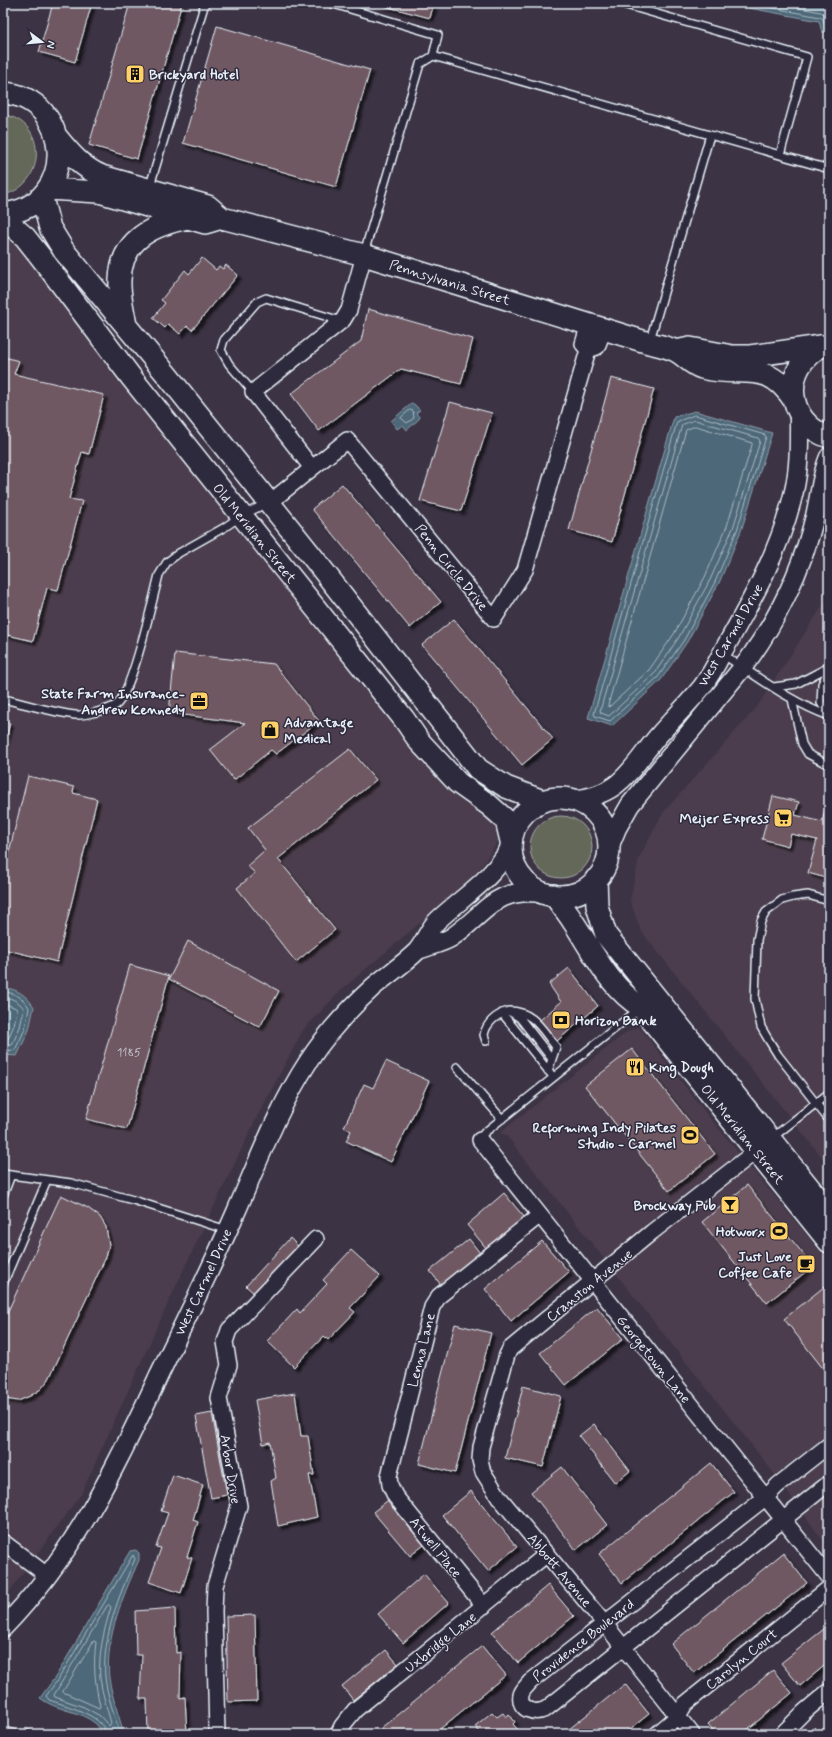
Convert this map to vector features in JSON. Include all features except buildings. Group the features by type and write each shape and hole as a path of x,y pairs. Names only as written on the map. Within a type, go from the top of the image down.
{"main road":[{"path":"3,93 16,96 33,104 47,118 56,136 58,149 58,163 55,176 45,194 25,209 3,214"},
{"name":"Pennsylvania Street","path":"56,136 78,162 94,173 208,206 222,218 364,255 596,326 676,352 700,367 710,370 765,373 783,385 811,428 829,437"},
{"name":"Pennsylvania Street","path":"45,194 99,192 205,223 222,218"},
{"path":"45,194 47,219 54,237 68,257 167,375 478,769 501,785 543,801"},
{"name":"Old Meridian Street","path":"3,218 20,232 36,252 241,516 404,719 429,753 458,783 493,808 506,820 511,843"},
{"path":"126,327 120,279 122,265 127,253 135,242 148,230 168,222 191,218"},
{"name":"Pennsylvania Street","path":"676,352 690,348 732,356 750,356 826,344"},
{"path":"797,407 794,384 797,372 806,357 826,344"},
{"path":"553,799 572,800 589,808 602,822 608,841 608,850 604,866 596,879 590,885 577,893 562,896 548,894 534,888 520,874 512,856 511,843 519,821 525,812 543,801 553,799"},
{"name":"Old Meridian Street","path":"596,879 597,906 606,935 763,1145 829,1242"},
{"name":"Old Meridian Street","path":"548,894 574,923 605,971 629,1000 641,1007 763,1145 829,1212"}],"street":[{"path":"312,468 253,392 341,321 349,310 364,255"},
{"name":"Penn Circle Drive","path":"269,503 347,440 494,619 524,570 588,350 597,347 596,326"},
{"name":"West Carmel Drive","path":"572,800 583,799 595,795 619,783 701,687 715,668 743,617 768,566 786,519 794,491 799,458 797,407"},
{"name":"West Carmel Drive","path":"608,850 616,828 630,805 743,667 756,650 778,613 797,571 815,516 822,484 823,469 829,457"},
{"name":"West Carmel Drive","path":"3,1628 17,1614 48,1576 79,1530 109,1480 228,1231 284,1105 308,1062 342,1017 374,987 418,950 435,922 469,895 498,868 511,843"},
{"name":"West Carmel Drive","path":"418,950 450,938 499,899 509,894 519,892 548,894"},
{"name":"Georgetown Lane","path":"480,1140 829,1577"},
{"name":"Cranston Avenue","path":"480,1458 488,1417 510,1349 763,1145"},
{"name":"Lenna Lane","path":"390,1485 389,1476 432,1307 440,1296 540,1215"},
{"name":"Arbor Drive","path":"217,1734 214,1611 216,1586 239,1506 219,1398 228,1365 225,1342 229,1330 316,1239"},
{"name":"Providence Boulevard","path":"829,1445 778,1485 765,1498 530,1682 524,1689 521,1696 522,1703 527,1709 533,1712 539,1712 546,1709 829,1483"},
{"name":"Abbott Avenue","path":"480,1458 483,1472 499,1497 624,1647 692,1734"},
{"name":"Atwell Place","path":"390,1485 395,1496 484,1606"},
{"path":"3,1542 48,1576"},
{"name":"Uxbridge Lane","path":"338,1734 342,1726 355,1710 547,1554"},
{"name":"Carolyn Court","path":"657,1734 678,1716 685,1704 829,1588"},
{"path":"782,1734 829,1690"}],"lane":[{"path":"149,190 205,3"},
{"path":"330,3 438,35 432,56 420,64 364,255"},
{"path":"618,3 807,57 780,155"},
{"path":"432,56 829,169"},
{"path":"649,343 710,135"},
{"path":"253,392 229,364 221,350 224,340 258,302 266,298 341,321"},
{"path":"3,699 76,715 107,709 116,704 122,698 131,678 159,575 167,562 179,553 225,527 241,516 269,503"},
{"path":"722,654 792,699 809,708 829,715"},
{"path":"774,688 796,684 829,668"},
{"path":"829,668 822,684 821,703 829,715"},
{"path":"792,699 802,744 808,754 824,763"},
{"path":"829,901 808,895 782,900 766,912 761,921 757,940 754,999 761,1027 778,1055 829,1120"},
{"path":"480,1140 484,1133 641,1007"},
{"path":"506,1012 554,1078"},
{"path":"506,1012 520,1018 552,1059 548,1071"},
{"path":"486,1041 484,1036 487,1025 506,1012"},
{"path":"457,1067 502,1119"},
{"path":"763,1145 829,1094"},
{"path":"3,1174 71,1183 133,1200 228,1231"},
{"path":"3,1196 11,1175"},
{"path":"3,1284 47,1180"}],"shaded area":[{"path":"3,229 32,259 432,770 499,829 499,840 475,876 341,990 303,1030 256,1119 179,1279 81,1494 3,1600"},
{"path":"829,596 829,1166 641,931 630,901 639,858 663,813 757,707"},
{"path":"639,1027 705,1112 829,1262 829,1549 773,1472 506,1135 500,1133 628,1031"}],"green space":[{"path":"3,115 18,120 28,128 34,140 36,154 34,167 28,179 17,189 3,195"},
{"path":"561,816 578,821 583,825 587,830 592,847 587,864 583,869 578,873 561,878 544,873 539,869 535,864 530,847 535,830 539,825 544,821"}],"water":[{"path":"733,3 829,3 829,32 822,32 819,21 749,8"},
{"path":"411,404 414,404 420,410 416,413 420,418 407,430 403,425 397,429 391,421"},
{"path":"695,411 772,433 741,531 719,583 687,642 661,680 612,726 588,718 674,417"},
{"path":"3,988 13,989 21,993 34,1007 29,1030 17,1056 3,1055"},
{"path":"136,1550 139,1553 139,1560 116,1617 108,1663 110,1685 124,1734 104,1734 90,1719 53,1706 40,1698 56,1676 130,1551"}],"place":[{"name":"Brickyard Hotel","path":"135,74"},
{"name":"State Farm Insurance- Andrew Kennedy","path":"199,701"},
{"name":"Advantage Medical","path":"270,730"},
{"name":"Meijer Express","path":"783,818"},
{"name":"Horizon Bank","path":"561,1020"},
{"name":"King Dough","path":"635,1067"},
{"name":"Reforming Indy Pilates Studio - Carmel","path":"690,1135"},
{"name":"Brockway Pub","path":"730,1205"},
{"name":"Hotworx","path":"779,1231"},
{"name":"Just Love Coffee Cafe","path":"806,1264"}]}
